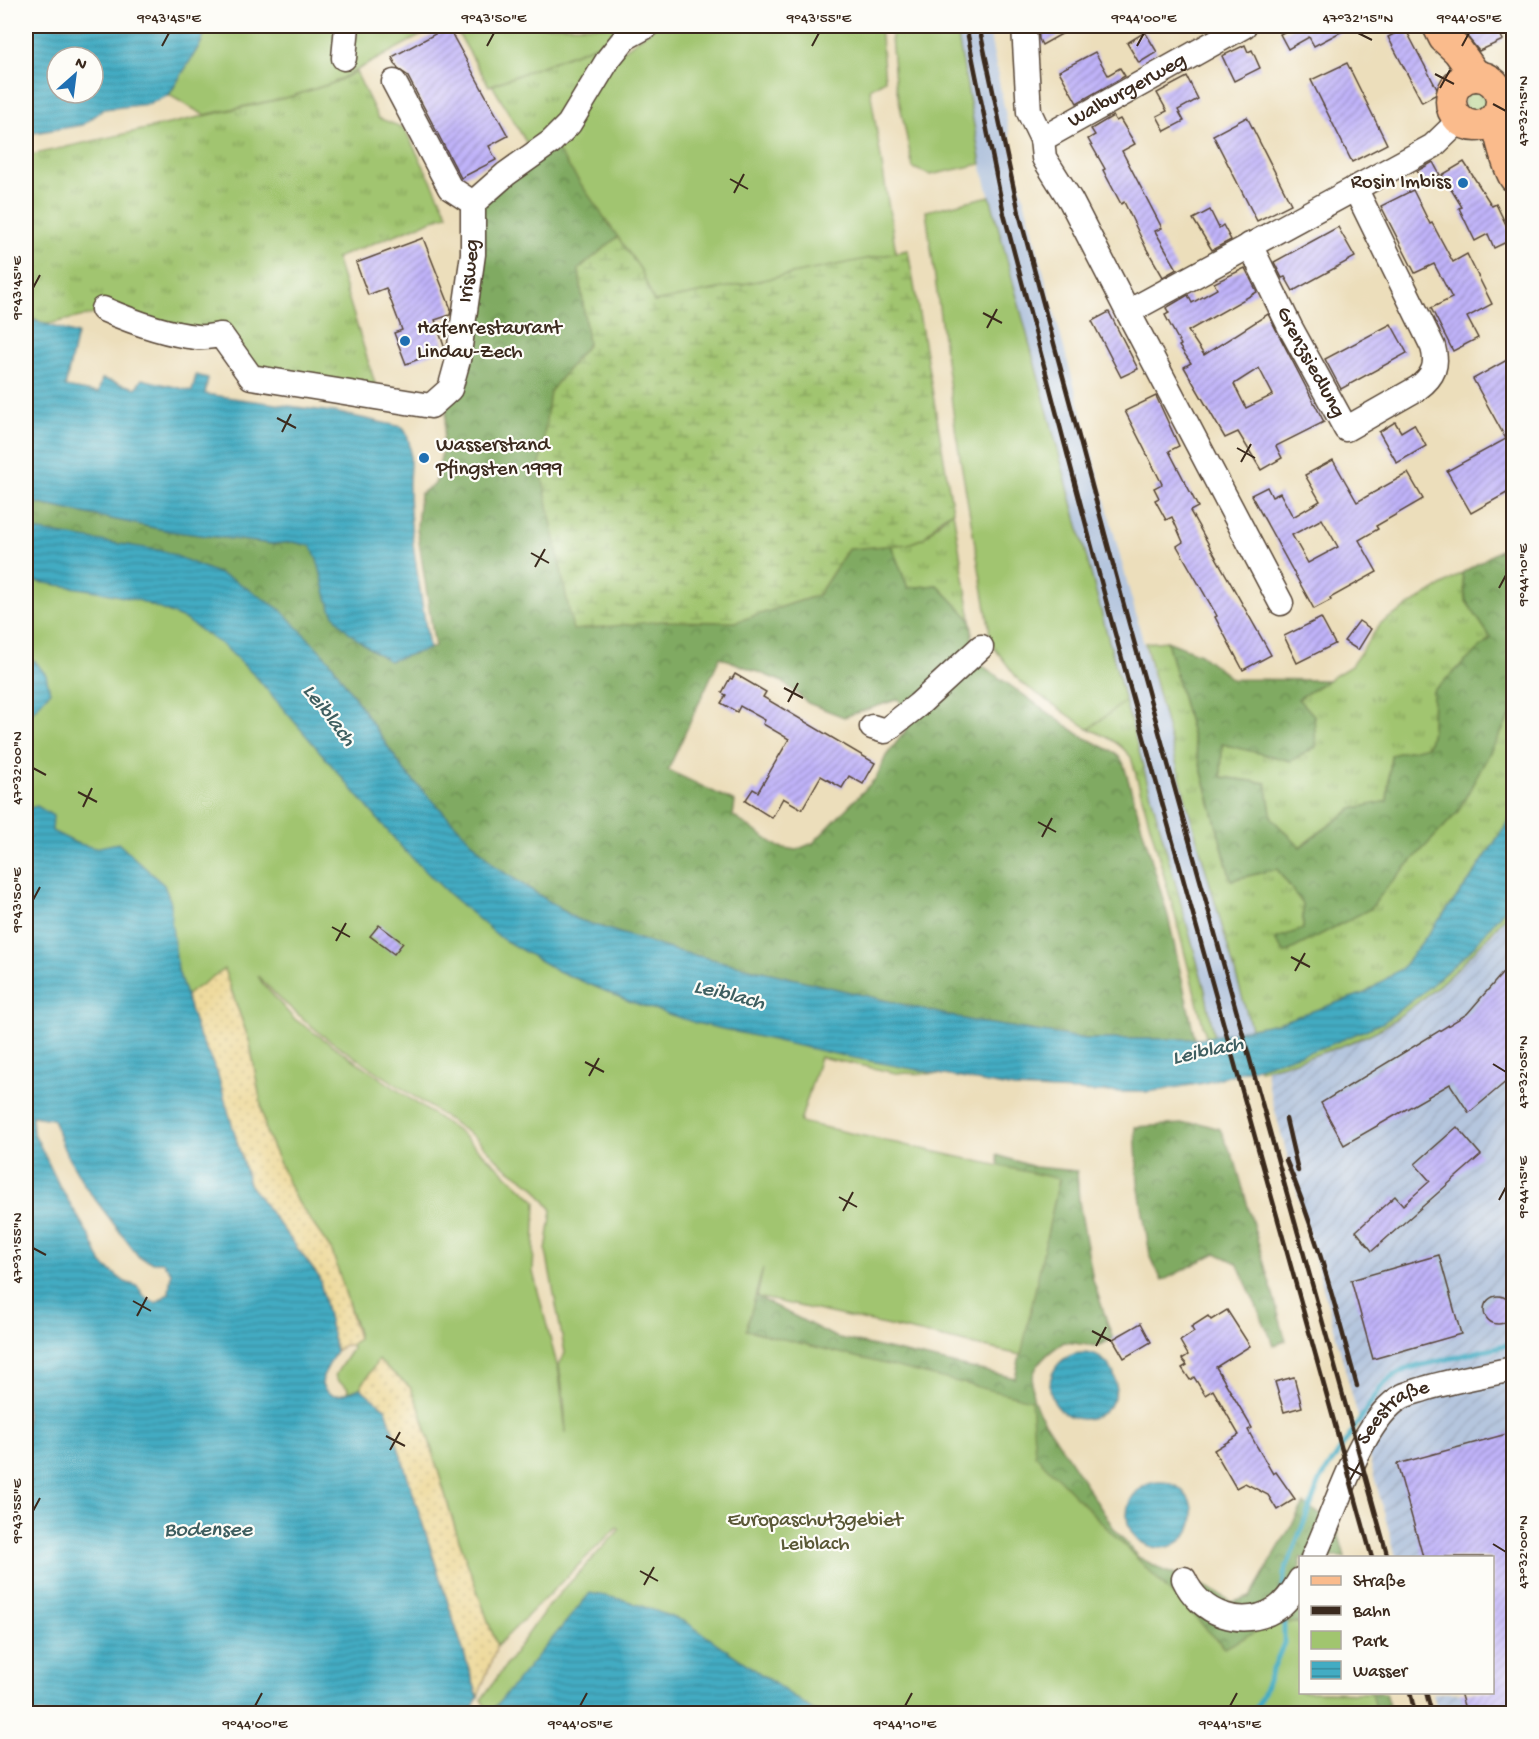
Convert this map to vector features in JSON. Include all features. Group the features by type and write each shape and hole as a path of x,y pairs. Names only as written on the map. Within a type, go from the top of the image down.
{"main road":[{"path":"1441,32 1445,58 1465,83"},
{"path":"1488,111 1452,107 1451,98 1465,83 1491,81 1496,86 1488,111 1492,151 1510,170"}],"street":[{"path":"344,58 347,26"},
{"path":"394,82 450,188 473,203 506,174 550,142 569,124 609,58 625,38 647,26"},
{"path":"1024,26 1029,112 1042,139 1044,158 1071,201 1281,603"},
{"name":"Walburgerweg","path":"1042,139 1244,26"},
{"path":"1128,312 1433,146 1488,111"},
{"name":"Grenzsiedlung","path":"1250,245 1290,327 1346,429 1428,381 1436,364 1433,347 1354,188"},
{"name":"Irisweg","path":"103,309 134,323 176,333 199,338 220,335 251,376 431,406 450,389 458,360 472,254 473,203"},
{"path":"872,727 885,731 918,705 981,647"},
{"name":"Seestraße","path":"1313,1556 1373,1423 1386,1409 1403,1396 1440,1384 1514,1369"},
{"path":"1184,1579 1201,1604 1219,1615 1245,1618 1256,1617 1275,1610 1288,1600 1299,1583"}],"shaded area":[{"path":"956,26 988,26 1019,181 1187,804 1251,1028 1214,1036 1205,990 981,164"},
{"path":"1513,907 1513,1713 1438,1713 1433,1694 1494,1694 1494,1556 1396,1556 1268,1085 1266,1069 1333,1049 1383,1027 1430,993 1491,935"}],"green space":[{"path":"207,26 438,26 333,83 289,97 204,115 169,95 201,43"},
{"path":"454,26 639,26 623,35 489,86"},
{"path":"656,26 880,26 885,80 870,89 896,253 654,302 641,270 553,144 612,59"},
{"path":"890,26 956,26 981,164 930,175 913,168 895,81"},
{"path":"623,35 567,122 532,152 492,85"},
{"path":"356,72 378,118 404,128 448,214 336,258 378,393 255,372 236,349 103,312 48,324 26,317 26,156 289,97 333,83"},
{"path":"1476,91 1485,94 1488,103 1485,112 1476,115 1467,112 1464,103 1467,94"},
{"path":"553,144 619,236 579,269 588,344 550,392 662,621 735,622 818,595 848,549 891,545 908,588 937,585 971,620 973,646 980,664 1080,735 1116,753 1123,762 1168,916 1195,1039 1087,1039 972,1021 673,950 576,919 496,867 405,772 330,661 39,532 26,529 26,501 169,531 272,544 293,542 311,546 319,561 323,581 350,632 370,649 389,661 435,647 417,528 420,494 435,484 447,408 457,390 480,206","holes":["720,657 783,682 808,703 844,717 899,699 910,725 886,756 876,778 813,843 796,850 779,847 733,816 735,802 668,770"]},
{"path":"990,196 1125,701 1089,729 1020,682 990,642 956,434 926,211"},
{"path":"619,236 641,270 654,302 908,250 953,511 941,518 924,538 908,544 848,549 818,595 735,622 662,621 573,630 540,465 550,392 588,344 579,269"},
{"path":"953,511 971,620 937,585 908,588 891,545 917,541"},
{"path":"1513,542 1513,713 1457,813 1388,886 1370,909 1285,953 1274,939 1303,929 1303,904 1277,869 1231,880 1167,641 1200,654 1232,679 1328,680 1298,699 1314,715 1316,747 1291,761 1222,744 1221,777 1266,783 1272,819 1300,847 1352,809 1387,801 1391,755 1428,746 1432,731 1433,691 1491,638 1466,601 1462,573"},
{"name":"Europaschutzgebiet Leiblach","path":"26,555 194,594 432,844 658,973 1181,1055 1376,997 1513,857 1513,907 1453,972 1426,996 1382,1028 1353,1042 1307,1058 1260,1070 1258,1063 1164,1090 1028,1086 939,1074 896,1073 820,1057 800,1122 1059,1179 1021,1355 757,1297 763,1268 746,1330 1031,1400 1035,1455 1225,1648 1272,1623 1299,1623 1299,1694 1372,1694 1377,1713 490,1713 481,1700 548,1606 620,1529 617,1527 497,1646 456,1531 420,1409 410,1387 378,1360 360,1388 347,1393 348,1388 337,1380 335,1375 352,1349 351,1345 358,1339 358,1333 332,1251 295,1198 266,1132 250,1043 224,969 100,1055 26,1055","holes":["258,976 279,998 322,1035 476,1138 503,1165 533,1186 552,1210 546,1251 565,1353 559,1365 566,1433 559,1373 533,1272 536,1201 460,1133 293,1018"]},
{"path":"1462,573 1466,601 1492,638 1433,691 1432,731 1428,746 1391,755 1387,802 1352,809 1299,847 1272,819 1266,783 1221,777 1222,743 1291,761 1297,699 1351,666 1381,623"},
{"path":"1167,641 1231,880 1277,869 1303,904 1303,929 1370,909 1513,713 1513,814 1470,880 1402,968 1365,993 1278,1023 1251,1028 1187,804 1145,643"},
{"path":"1125,701 1205,990 1214,1036 1206,1037 1131,757 1112,740 1089,729"},
{"path":"1199,1123 1220,1129 1236,1164 1286,1341 1274,1345 1237,1263 1216,1253 1162,1281 1150,1255 1138,1183 1135,1127"},
{"path":"997,1155 1035,1167 1077,1171 1079,1202 1093,1280 1113,1339 1097,1346 1064,1342 1040,1363 1032,1379 1032,1389 1038,1411 1113,1527 1138,1557 1165,1571 1208,1588 1232,1602 1250,1597 1304,1504 1336,1525 1345,1556 1299,1556 1299,1694 1385,1694 1391,1713 1199,1713 1082,1584 712,1356 751,1276 757,1297 835,1337 1015,1378 1059,1180 999,1166"}],"sand":[{"path":"204,902 250,1043 266,1132 295,1198 332,1251 346,1295 358,1339 351,1345 344,1345 336,1351 319,1277 249,1184 217,1072 197,1031 178,970"},
{"path":"378,1360 410,1387 420,1409 456,1531 497,1646 478,1697 386,1409 360,1388"}],"water":[{"path":"26,26 207,26 201,43 169,95 149,104 104,109 83,125 26,134"},
{"path":"26,318 77,334 65,387 98,393 102,379 136,388 142,379 192,391 196,375 208,378 205,394 339,413 402,427 409,439 410,447 411,526 429,649 389,661 350,634 333,613 311,546 293,542 272,544 169,531 26,501"},
{"name":"Leiblach","path":"26,529 164,551 234,580 281,610 330,661 405,772 496,867 576,919 673,950 972,1021 1087,1039 1198,1039 1278,1023 1365,993 1402,968 1470,880 1513,814 1513,899 1470,951 1421,994 1384,1022 1325,1047 1204,1083 1147,1092 1014,1088 849,1057 696,1023 631,1002 558,971 502,939 450,895 404,850 257,678 225,647 184,619 141,601 97,591 26,580"},
{"path":"26,660 35,661 46,675 50,692 26,719"},
{"name":"Bodensee","path":"37,806 53,816 52,831 76,843 95,848 118,843 164,885 171,903 178,970 197,1031 217,1072 249,1184 319,1277 336,1351 323,1376 322,1385 334,1395 360,1388 386,1409 478,1697 470,1713 26,1713 26,809","holes":["32,1116 53,1119 64,1149 85,1186 139,1257 153,1262 163,1262 171,1273 169,1293 156,1303 144,1296 137,1286 125,1282 102,1264 33,1131"]},
{"path":"1083,1353 1096,1356 1106,1363 1113,1373 1116,1386 1113,1399 1106,1409 1096,1416 1083,1419 1070,1416 1060,1409 1053,1399 1050,1386 1053,1373 1060,1363 1070,1356"},
{"path":"1160,1482 1173,1484 1188,1497 1193,1515 1191,1528 1178,1543 1160,1548 1147,1546 1132,1533 1127,1515 1129,1502 1142,1487"},
{"path":"590,1593 625,1600 686,1622 817,1713 490,1713"}],"building":[{"path":"1038,26 1076,26 1042,45"},
{"path":"1296,26 1352,26 1314,46 1309,37 1288,49 1280,34"},
{"path":"1461,26 1496,26 1503,40 1479,51"},
{"path":"448,27 508,136 489,146 496,160 461,178 407,75 398,69 392,57"},
{"path":"1405,28 1439,93 1422,102 1388,37"},
{"path":"1145,32 1157,52 1139,63 1127,43"},
{"path":"1245,45 1248,52 1252,50 1260,68 1234,81 1222,56"},
{"path":"1095,52 1108,75 1120,68 1125,76 1077,103 1059,71"},
{"path":"1347,63 1387,144 1352,162 1311,80"},
{"path":"1187,77 1198,99 1178,110 1184,121 1165,131 1157,116 1167,111 1157,93"},
{"path":"1113,116 1116,121 1120,119 1135,144 1122,151 1162,228 1155,231 1177,269 1163,277 1124,202 1121,204 1088,139 1095,135 1091,129"},
{"path":"1247,117 1291,204 1257,221 1213,135"},
{"path":"1433,162 1440,175 1424,183 1417,171"},
{"path":"1464,162 1492,206 1496,204 1513,239 1494,248 1488,234 1475,241 1459,208 1462,207 1442,175"},
{"path":"1413,190 1453,262 1467,254 1492,304 1467,317 1478,338 1453,351 1431,308 1452,298 1434,264 1415,273 1381,206"},
{"path":"1210,210 1219,228 1223,225 1231,240 1212,250 1193,219"},
{"path":"1338,227 1355,257 1293,291 1285,277 1282,278 1274,262"},
{"path":"423,238 451,309 450,315 435,320 445,349 406,364 394,333 402,330 386,288 368,295 356,263"},
{"path":"1245,268 1257,292 1188,331 1204,355 1268,314 1324,422 1276,446 1282,458 1261,470 1238,432 1225,438 1184,367 1191,363 1179,346 1181,345 1165,315 1169,313 1166,308 1188,295 1192,303 1217,289 1214,283","holes":["1259,368 1273,395 1246,408 1234,384"]},
{"path":"1109,312 1138,369 1121,377 1092,321"},
{"path":"1391,324 1407,353 1341,389 1325,359"},
{"path":"1514,356 1514,489 1471,513 1447,471 1506,439 1473,379"},
{"path":"1156,396 1179,446 1169,451 1198,507 1190,511 1271,655 1243,670 1215,617 1217,616 1177,546 1183,542 1172,517 1166,520 1155,500 1159,498 1154,488 1162,484 1125,411"},
{"path":"1395,422 1401,432 1414,424 1426,446 1397,463 1379,432"},
{"path":"1333,460 1357,502 1408,473 1423,499 1376,526 1378,529 1359,540 1377,572 1314,609 1251,495 1267,487 1272,497 1280,493 1293,517 1320,501 1305,475","holes":["1322,519 1338,547 1308,563 1292,535"]},
{"path":"1321,618 1335,644 1297,663 1284,636"},
{"path":"1359,621 1371,629 1358,650 1344,641"},
{"path":"735,674 766,692 763,697 875,763 863,784 849,776 842,788 821,776 802,809 783,798 772,818 745,801 753,789 758,792 789,739 763,724 765,720 740,706 737,712 721,703 726,695 722,693 730,678 732,679"},
{"path":"379,925 403,943 394,954 370,936"},
{"path":"1514,960 1514,1075 1469,1113 1450,1084 1344,1145 1321,1103 1467,1014"},
{"path":"1457,1127 1481,1155 1372,1251 1356,1231 1395,1196 1403,1205 1430,1181 1415,1164"},
{"path":"1439,1255 1461,1334 1373,1359 1351,1280"},
{"path":"1498,1296 1508,1300 1512,1310 1508,1320 1498,1324 1488,1320 1484,1310 1488,1300"},
{"path":"1227,1310 1250,1346 1216,1367 1252,1428 1248,1430 1273,1474 1276,1472 1295,1499 1277,1510 1268,1495 1245,1483 1236,1488 1214,1450 1239,1435 1213,1390 1205,1395 1194,1377 1190,1380 1182,1368 1187,1365 1182,1359 1188,1355 1180,1341 1194,1332 1191,1327 1208,1316 1211,1320"},
{"path":"1141,1323 1151,1342 1124,1358 1113,1339"},
{"path":"1294,1377 1302,1407 1284,1412 1275,1382"},
{"path":"1514,1432 1514,1713 1466,1713 1461,1694 1494,1694 1494,1556 1423,1556 1397,1464"}],"waterway":[{"path":"1283,1591 1284,1574 1320,1481 1381,1387 1406,1369 1514,1343"},
{"path":"1254,1714 1284,1643 1284,1616"}],"railway":[{"path":"966,26 1004,214 1109,612 1371,1556"},
{"path":"979,26 1019,213 1125,609 1387,1556"},
{"path":"1286,1119 1298,1171"},
{"path":"1286,1160 1317,1244 1357,1386"},
{"path":"1410,1694 1415,1714"},
{"path":"1427,1694 1432,1714"}],"place":[{"name":"Rosin Imbiss","path":"1463,183"},
{"name":"Hafenrestaurant Lindau-Zech","path":"405,341"},
{"name":"Wasserstand Pfingsten 1999","path":"424,458"}]}
